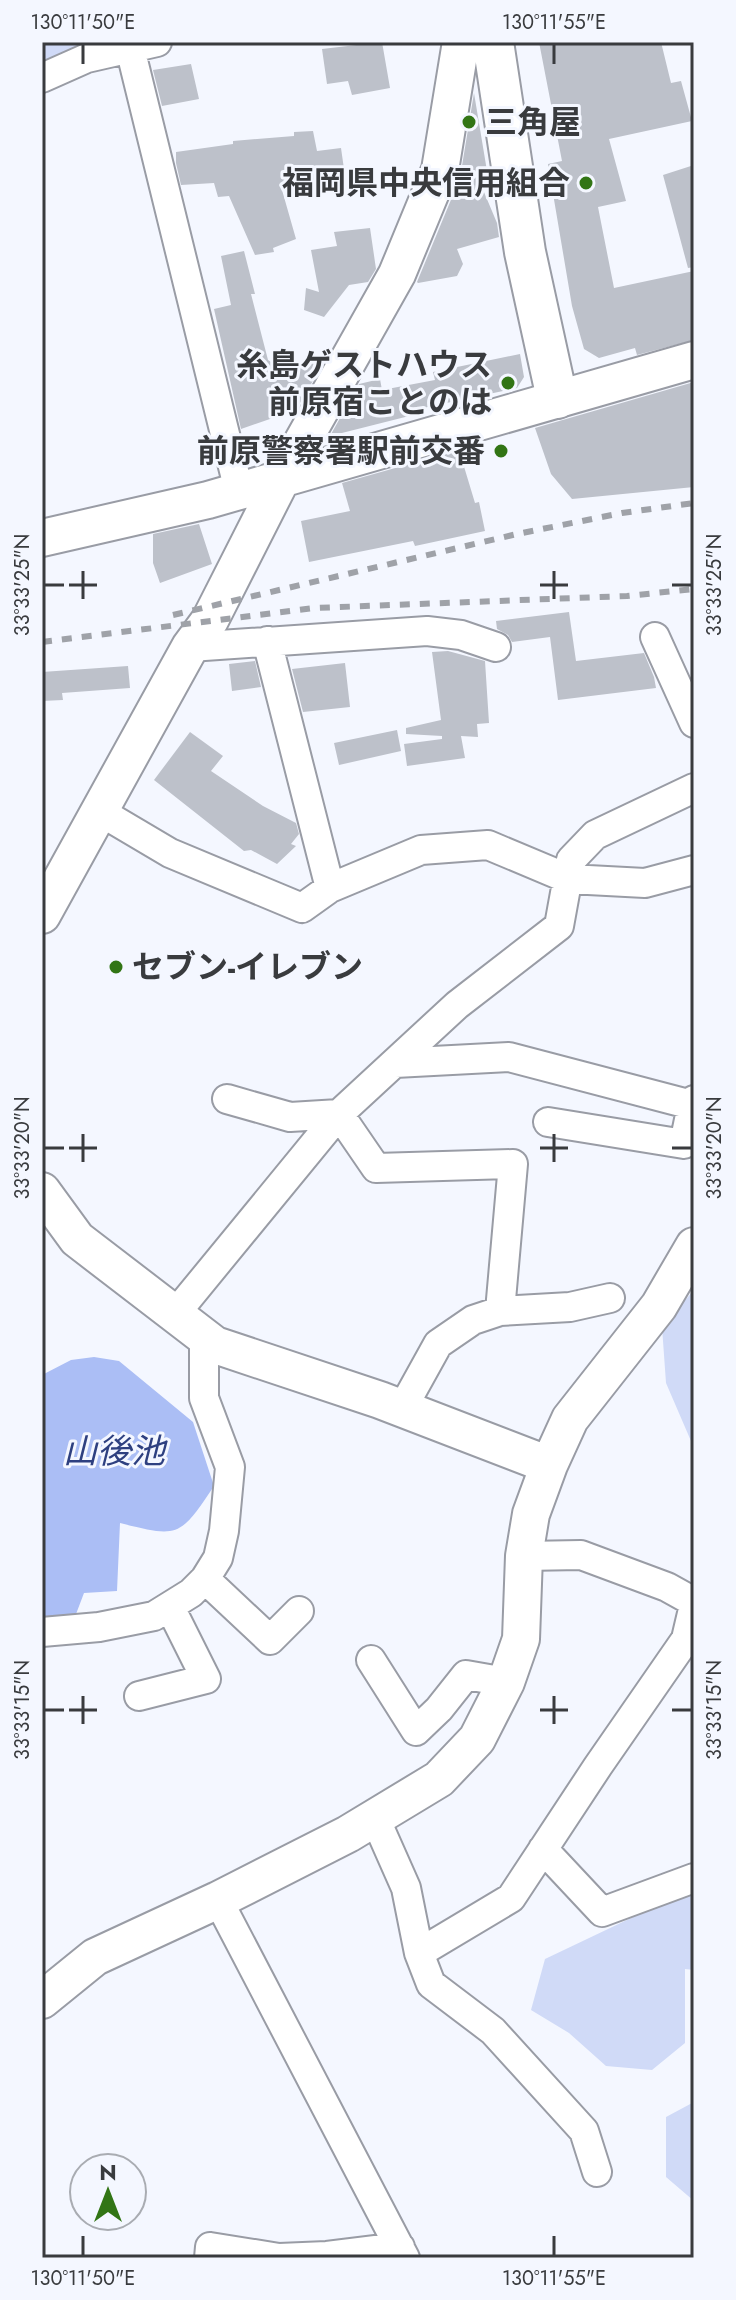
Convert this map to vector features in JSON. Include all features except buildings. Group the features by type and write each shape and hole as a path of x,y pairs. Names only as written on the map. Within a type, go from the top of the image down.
{"main road":[{"path":"493,42 525,252 557,398"}],"street":[{"path":"42,915 190,647 210,620 282,478 397,274 440,170 461,42"},
{"path":"42,78 87,58 143,45 239,491"},
{"path":"42,538 239,491 694,360"},
{"path":"190,647 427,631 461,635 496,647"},
{"path":"655,637 694,723"},
{"path":"267,641 330,888"},
{"path":"175,1314 339,1114 457,1005 559,926 571,860 595,835 694,788"},
{"path":"99,811 170,853 302,908 330,888 421,850 488,845 569,879 645,883 694,870"},
{"path":"395,1063 509,1057 693,1102 684,1144 548,1122"},
{"path":"227,1099 290,1117 339,1114"},
{"path":"339,1114 376,1168 513,1164 500,1311"},
{"path":"42,1191 77,1239 215,1345 402,1409 549,1465"},
{"path":"42,2000 95,1957 218,1900 375,1818 439,1779 477,1739 506,1682 521,1639 524,1556 531,1514 549,1465 570,1419 659,1306 694,1246"},
{"path":"402,1409 438,1344 473,1320 500,1311 570,1307 610,1298"},
{"path":"42,1632 99,1627 154,1616 191,1593 205,1579 218,1558 224,1531 230,1467 204,1398 204,1336"},
{"path":"419,1953 511,1898 686,1639 693,1618 667,1587 581,1555 524,1556"},
{"path":"205,1579 270,1640 299,1611"},
{"path":"139,1696 206,1679 170,1607"},
{"path":"371,1660 416,1731 439,1709 466,1675 506,1682"},
{"path":"375,1818 406,1888 419,1953 431,1984 493,2031 584,2131 597,2172"},
{"path":"543,1849 602,1912 694,1878"},
{"path":"209,2258 210,2247 279,2258 403,2252 218,1900"}],"shaded area":[{"path":"42,42 104,42 42,70"},
{"path":"694,1290 694,1448 666,1383 662,1327"},
{"path":"694,1894 694,1970 685,1969 685,2043 652,2070 606,2066 569,2033 531,2010 545,1959 671,1899"},
{"path":"694,2102 694,2201 666,2177 666,2117"}],"water":[{"name":"山後池","path":"94,1357 119,1361 193,1422 214,1486 193,1515 176,1529 155,1531 120,1523 117,1591 84,1593 73,1622 42,1622 42,1375 71,1360"}],"railway":[{"path":"173,615 517,534 622,513 694,503"},
{"path":"42,642 314,608 627,596 694,589"}],"place":[{"name":"三角屋","path":"469,122"},
{"name":"福岡県中央信用組合","path":"586,183"},
{"name":"糸島ゲストハウス 前原宿ことのは","path":"508,383"},
{"name":"前原警察署駅前交番","path":"501,451"},
{"name":"セブン-イレブン","path":"116,967"}]}
